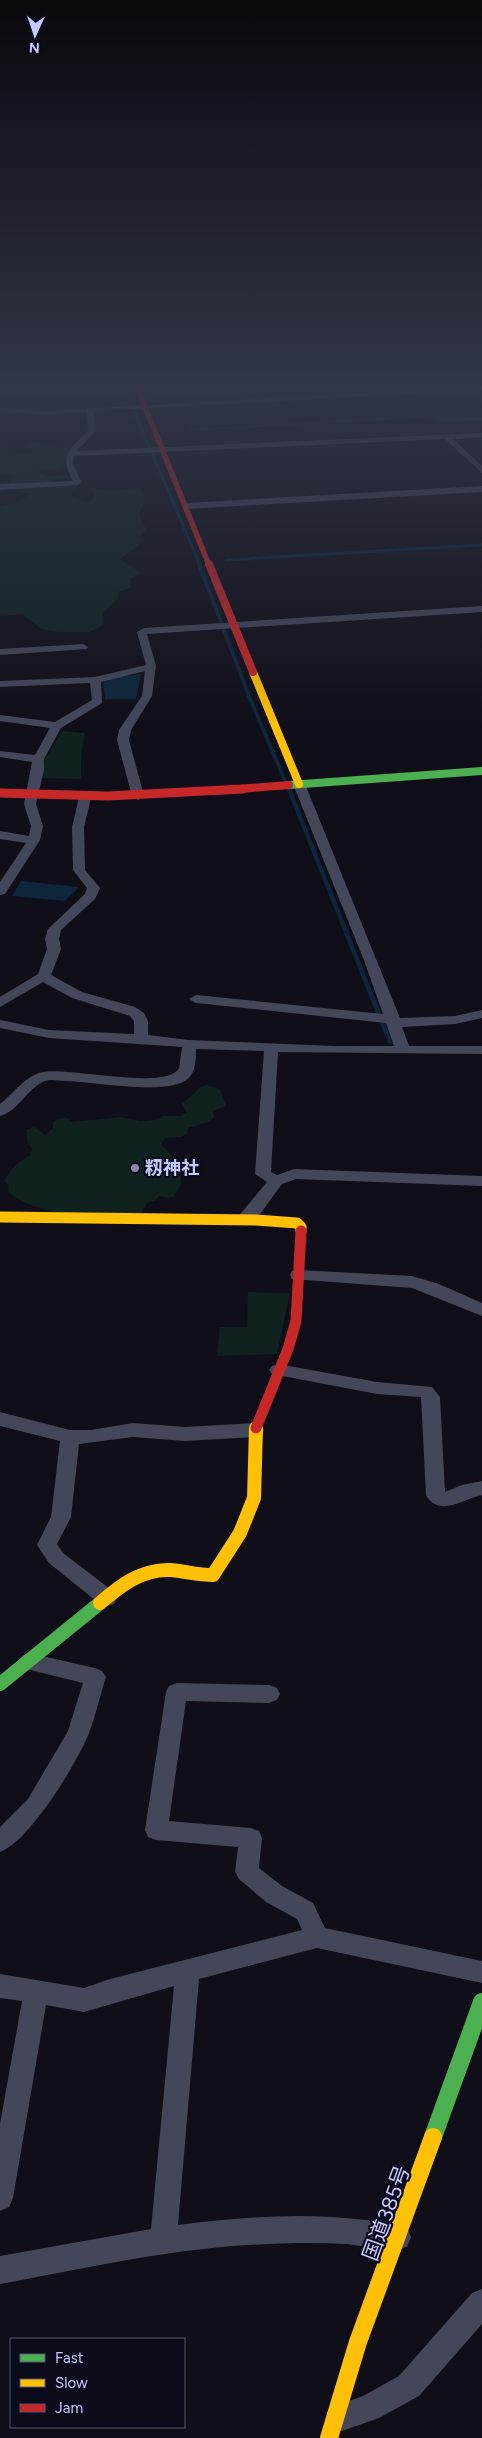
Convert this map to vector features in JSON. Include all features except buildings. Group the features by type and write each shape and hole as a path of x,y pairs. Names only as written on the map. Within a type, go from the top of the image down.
{"main road":[{"path":"182,499 299,784"},
{"path":"0,792 32,796 85,798 138,796 482,771"},
{"path":"0,1217 235,1221 244,1219 259,1222 297,1223 302,1227 296,1322 255,1430 254,1498 240,1533 213,1575 206,1576 181,1570 151,1570 130,1581 107,1598 0,1684"},
{"name":"国道385号","path":"331,2429 358,2342 398,2237 448,2090 482,2002"}],"street":[{"path":"185,506 311,499"},
{"path":"138,796 123,740 125,730 147,696 150,668 142,632 482,609"},
{"path":"0,652 83,647"},
{"path":"0,684 96,680 150,668"},
{"path":"0,890 4,876 34,840 36,826 30,804 38,770 38,759 57,726 98,701 96,680"},
{"path":"0,718 57,726"},
{"path":"0,754 38,759"},
{"path":"299,784 394,1021 403,1050"},
{"path":"0,1002 44,976 54,949 52,939 55,929 90,896 94,888 79,870 78,827 85,798"},
{"path":"0,835 34,840"},
{"path":"44,976 54,984 79,996 123,1008 138,1015 142,1021 140,1039"},
{"path":"196,999 394,1021 455,1020 482,1014"},
{"path":"0,1024 49,1034 271,1049 482,1050"},
{"path":"0,1111 11,1105 38,1078 44,1076 95,1078 136,1084 171,1080 183,1075 188,1066 189,1044"},
{"path":"271,1049 263,1174 276,1181"},
{"path":"244,1219 254,1210 276,1181 294,1174 482,1181"},
{"path":"298,1275 412,1282 433,1288 482,1310"},
{"path":"278,1370 377,1388 426,1391 431,1397 436,1495 440,1499 447,1500 462,1492 482,1488"},
{"path":"0,1419 70,1436 91,1437 133,1430 185,1434 255,1430"},
{"path":"70,1436 61,1516 47,1545 56,1558 107,1598"},
{"path":"0,1842 36,1806 78,1733 95,1677 29,1662"},
{"path":"269,1694 177,1692 156,1830 251,1838 247,1872 274,1894 305,1911 317,1936"},
{"path":"0,1986 84,2000 317,1936 482,1972"},
{"path":"163,2241 188,1971"},
{"path":"0,2198 36,1992"},
{"path":"0,2270 163,2241 258,2230 337,2230 398,2237"},
{"path":"331,2429 409,2386 482,2303"}],"green space":[{"path":"22,499 76,499 88,502 93,499 144,499 144,503 139,514 146,529 141,536 143,542 120,559 142,573 130,578 131,588 118,592 118,598 103,613 104,624 90,632 59,632 41,629 23,614 0,616 0,506 13,504"},
{"path":"62,731 85,733 81,756 81,779 41,778 45,759"},
{"path":"207,1085 220,1089 226,1106 213,1111 214,1117 209,1122 188,1128 187,1133 181,1137 165,1138 161,1145 175,1158 164,1166 173,1174 180,1176 182,1182 174,1196 168,1198 159,1196 155,1201 147,1203 141,1213 89,1214 53,1211 36,1207 21,1201 8,1191 9,1185 4,1181 12,1169 31,1155 32,1148 28,1144 26,1130 34,1127 45,1135 53,1128 53,1122 66,1117 72,1122 121,1117 140,1121 154,1120 163,1116 180,1116 187,1113 182,1104 201,1087"},
{"path":"248,1292 290,1293 277,1354 217,1356 220,1327 247,1327"}],"water":[{"path":"141,674 136,699 105,699 103,681 105,679"},
{"path":"21,881 79,887 65,901 12,896"}],"waterway":[{"path":"172,499 200,565"},
{"path":"226,560 482,545"},
{"path":"199,564 249,696 289,790"},
{"path":"289,789 390,1042"}],"traffic: fast":[{"path":"289,785 482,771"},
{"path":"0,1684 100,1603"},
{"path":"433,2137 482,2002"}],"traffic: slow":[{"path":"253,672 299,784"},
{"path":"0,1217 256,1220 297,1223 301,1227 301,1231"},
{"path":"100,1603 124,1584 150,1571 170,1570 213,1575 240,1533 254,1498 256,1428"},
{"path":"329,2438 358,2342 433,2137"}],"traffic: jam":[{"path":"182,499 253,672"},
{"path":"0,793 72,797 181,793 289,785"},
{"path":"256,1428 288,1349 296,1321 301,1231"}],"place":[{"name":"籾神社","path":"135,1168"}]}
